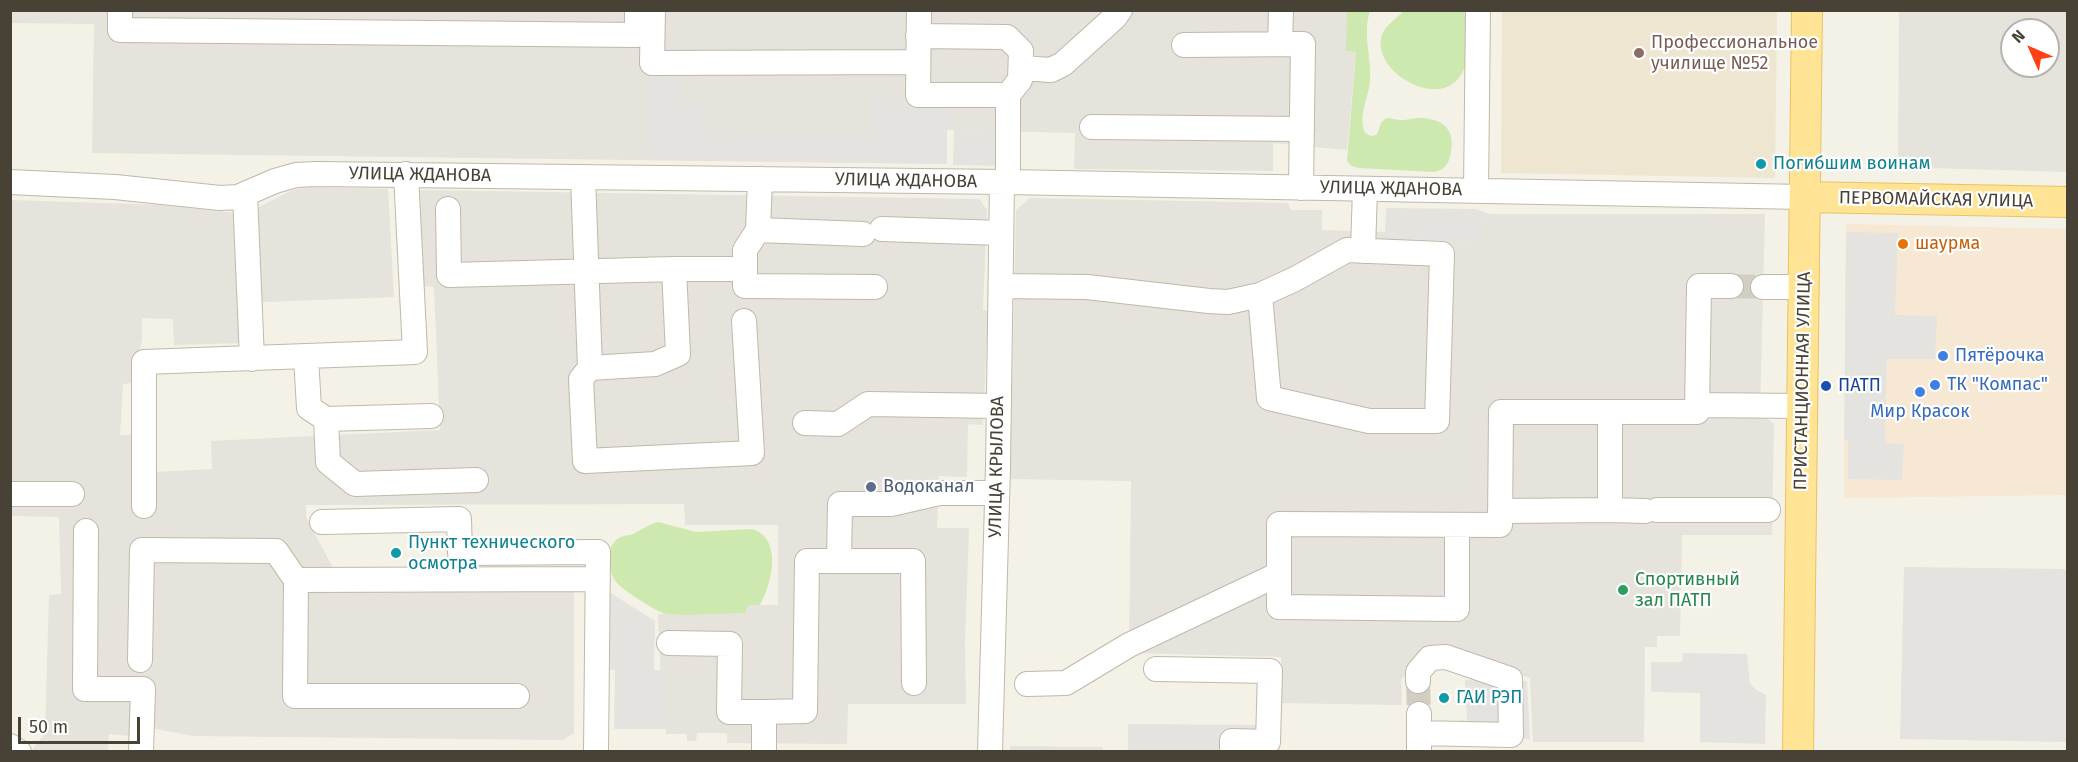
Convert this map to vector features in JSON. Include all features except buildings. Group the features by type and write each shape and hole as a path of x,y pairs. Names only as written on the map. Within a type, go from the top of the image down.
{"main road":[{"name":"ПРИСТАНЦИОННАЯ УЛИЦА","path":"1798,752 1807,10"},
{"name":"ПЕРВОМАЙСКАЯ УЛИЦА","path":"1805,197 2067,202"}],"street":[{"path":"120,10 120,30 637,35 637,10"},
{"path":"653,10 652,63 918,62"},
{"path":"918,36 1007,37 1022,51 1020,80 1008,95 918,95 918,36 919,10"},
{"path":"1021,68 1051,70 1063,64 1120,10"},
{"path":"1280,44 1281,10"},
{"path":"1476,191 1478,10"},
{"path":"1184,45 1303,44 1301,188"},
{"name":"УЛИЦА КРЫЛОВА","path":"990,752 1001,233 1008,95"},
{"path":"1092,127 1302,129"},
{"name":"УЛИЦА ЖДАНОВА","path":"10,182 115,187 220,198 245,194 296,175 316,174 1005,182 1805,197"},
{"path":"144,506 144,362 415,352 406,174"},
{"path":"583,177 590,368 581,379 585,461 752,453 744,321"},
{"path":"760,179 758,230 745,250 744,286 875,287"},
{"path":"1363,251 1365,189"},
{"path":"245,194 252,358"},
{"path":"448,209 449,275 586,270 745,269"},
{"path":"758,230 1001,233"},
{"path":"1000,286 1087,287 1228,302 1260,295 1295,279 1347,250 1442,254 1437,421 1369,421 1269,398 1260,295"},
{"path":"590,368 655,364 678,354 674,269"},
{"path":"1457,526 1457,609 1279,607 1279,524 1500,525 1501,412 1697,412 1699,286 1731,286"},
{"path":"1763,287 1804,287"},
{"path":"306,357 309,408 327,419 431,416"},
{"path":"805,423 838,423 868,404 999,406"},
{"path":"1697,405 1803,406"},
{"path":"1610,412 1610,510"},
{"path":"327,419 328,462 355,484 476,480"},
{"path":"839,561 840,504 891,504 939,493 997,493"},
{"path":"10,494 72,494"},
{"path":"1500,511 1768,510"},
{"path":"322,522 459,519 460,553 598,552 596,752"},
{"path":"86,531 85,688 142,690 141,752"},
{"path":"140,660 142,550 276,550 296,580 295,696 518,696"},
{"path":"669,642 730,644 729,712 805,711 807,561 913,561 914,683"},
{"path":"1027,684 1066,683 1129,645 1279,574"},
{"path":"296,580 598,579"},
{"path":"1418,681 1418,672 1430,658 1446,657 1510,679 1511,735 1419,733"},
{"path":"1156,669 1270,671 1268,742 1232,741 1232,752"},
{"path":"764,712 764,752"},
{"path":"10,746 18,752"}],"shaded area":[{"path":"1347,10 1347,51 1356,52 1347,150 1273,143 1273,171 1074,169 1075,133 954,130 947,130 947,164 92,153 94,24 11,23 10,11"},
{"name":"Профессиональное училище №52","path":"1502,11 1777,11 1775,178 1501,173"},
{"path":"1899,11 2067,11 2067,172 1898,167"},
{"path":"646,73 683,73 683,104 707,104 706,129 733,131 733,134 835,137 870,133 871,98 913,98 951,107 950,130 947,130 947,164 644,160"},
{"path":"954,130 1002,131 1001,166 953,165"},
{"path":"307,187 388,189 394,297 240,303 242,343 174,345 173,319 142,318 142,340 131,383 123,384 120,435 135,435 155,472 212,469 211,441 440,430 434,287 423,286 420,190 979,199 987,210 983,310 988,311 983,425 968,424 967,477 939,476 937,528 969,528 965,643 966,704 848,704 847,744 727,743 727,734 721,733 697,733 696,741 687,741 687,734 666,734 667,686 661,686 658,614 745,613 746,608 750,605 778,605 778,525 685,525 684,504 306,505 306,517 334,570 574,567 574,733 563,740 193,736 151,728 131,736 109,734 108,751 31,751 45,733 49,595 61,594 59,517 11,516 11,200 162,205 236,213 257,208 290,191"},
{"path":"1030,198 1288,203 1291,210 1322,210 1322,230 1385,232 1402,239 1477,242 1478,230 1490,214 1765,214 1760,413 1774,424 1772,535 1682,535 1680,636 1657,636 1657,647 1645,647 1644,742 1533,742 1530,678 1436,646 1426,648 1401,680 1402,705 1281,703 1281,657 1129,653 1131,481 1010,479 1016,210"},
{"path":"1386,208 1475,209 1490,214 1478,230 1478,242 1402,239 1385,232"},
{"path":"1846,224 2067,229 2067,495 1844,498"},
{"path":"1846,232 1898,233 1895,315 1937,316 1935,359 1887,359 1885,443 1904,444 1902,480 1848,479 1848,440 1844,439"},
{"path":"1904,567 2067,569 2067,742 1900,739"},
{"path":"606,590 655,621 654,670 661,670 661,685 667,686 667,729 614,729 615,670 606,669"},
{"path":"1683,653 1747,654 1750,683 1756,690 1766,695 1765,744 1700,742 1700,693 1651,692 1651,662 1682,662"},
{"path":"1465,680 1527,681 1530,739 1461,738 1460,720 1467,721"},
{"path":"1128,724 1280,725 1280,751 1128,751"},
{"path":"1010,746 1103,747 1103,751 1010,751"}],"green space":[{"path":"1347,11 1370,11 1367,37 1370,82 1364,107 1365,133 1371,136 1377,135 1381,123 1386,118 1402,120 1421,118 1437,121 1449,132 1452,144 1449,159 1442,169 1435,172 1358,168 1347,161 1356,52 1346,51"},
{"path":"1403,11 1464,11 1468,51 1461,75 1446,87 1428,89 1408,82 1392,69 1382,53 1384,31"},
{"path":"658,522 696,532 752,529 762,534 768,542 772,563 768,586 760,605 750,605 746,608 746,613 669,614 653,608 620,586 610,567 610,550 620,537 633,534"}],"tunnel":[{"path":"1731,286 1763,287"},
{"path":"1418,681 1419,714"}],"place":[{"name":"Профессиональное училище №52","path":"1639,53"},
{"name":"Погибшим воинам","path":"1761,164"},
{"name":"шаурма","path":"1903,244"},
{"name":"Пятёрочка","path":"1943,356"},
{"name":"ТК \"Компас\"","path":"1935,385"},
{"name":"ПАТП","path":"1826,386"},
{"name":"Мир Красок","path":"1920,392"},
{"name":"Водоканал","path":"871,487"},
{"name":"Пункт технического осмотра","path":"396,553"},
{"name":"Спортивный зал ПАТП","path":"1623,590"},
{"name":"ГАИ РЭП","path":"1444,698"}]}
